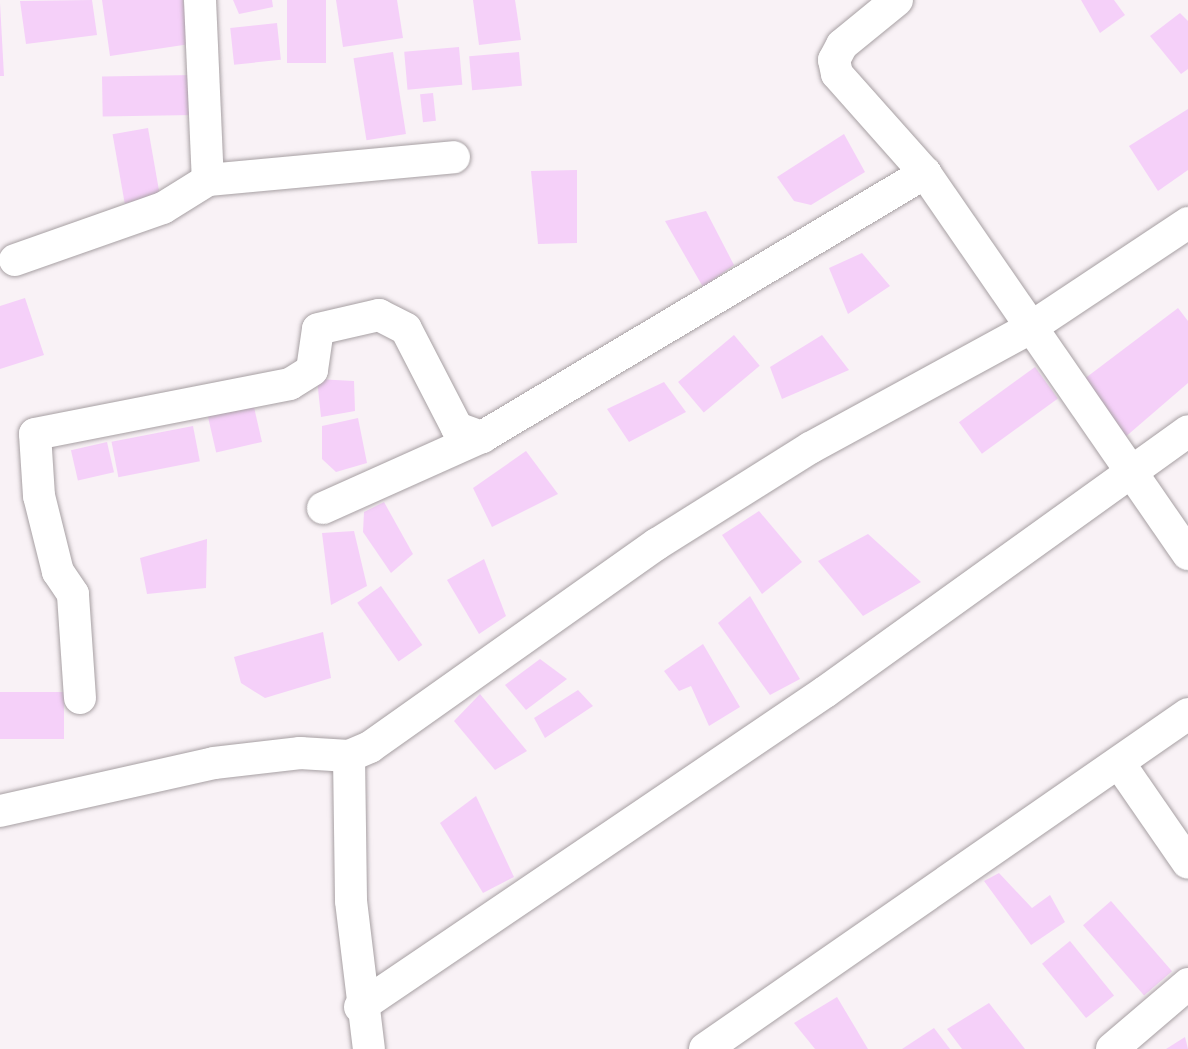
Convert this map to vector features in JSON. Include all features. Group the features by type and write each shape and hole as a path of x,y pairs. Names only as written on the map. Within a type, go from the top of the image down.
{"street":[{"path":"200,0 208,180"},
{"path":"897,0 843,45 834,66 924,173 1188,554"},
{"path":"15,260 163,208 208,180 454,157"},
{"path":"323,508 482,436 924,173"},
{"path":"0,811 214,763 300,753 349,756 666,538 810,448 1030,328 1188,224"},
{"path":"80,698 73,594 58,572 39,496 35,434 290,384 312,370 318,328 380,315 406,329 457,428 482,436"},
{"path":"360,1007 825,692 1188,431"},
{"path":"705,1049 1188,714"},
{"path":"349,756 360,1007 369,1049"},
{"path":"1119,763 1188,863"},
{"path":"1112,1049 1188,984"}],"building":[{"path":"92,0 97,35 26,44 20,1"},
{"path":"102,0 183,0 190,44 110,56"},
{"path":"233,0 272,0 273,7 239,14"},
{"path":"287,0 326,0 326,63 287,63"},
{"path":"336,0 397,0 403,38 343,47"},
{"path":"473,0 515,0 521,40 479,45"},
{"path":"1081,0 1114,0 1125,15 1100,33"},
{"path":"0,3 4,76 0,76"},
{"path":"1180,13 1188,21 1188,69 1181,74 1150,36"},
{"path":"277,23 281,60 234,65 230,28"},
{"path":"459,47 462,85 408,90 404,52"},
{"path":"393,52 406,134 366,140 353,58"},
{"path":"519,52 522,86 472,90 469,56"},
{"path":"193,75 194,115 103,117 102,77"},
{"path":"433,93 436,121 423,122 420,94"},
{"path":"1188,109 1188,170 1158,191 1129,146"},
{"path":"148,128 160,197 125,203 113,134"},
{"path":"844,134 865,172 811,205 794,201 777,177"},
{"path":"577,170 577,243 538,244 531,171"},
{"path":"706,211 734,265 703,287 665,221"},
{"path":"862,253 890,286 848,314 829,268"},
{"path":"25,298 44,355 0,369 0,306"},
{"path":"1178,308 1188,321 1188,383 1109,451 1067,392"},
{"path":"734,335 760,366 704,413 678,382"},
{"path":"822,335 849,370 782,399 770,367"},
{"path":"1035,367 1058,399 982,454 959,422"},
{"path":"317,379 354,381 355,411 321,417"},
{"path":"664,382 686,412 629,442 607,409"},
{"path":"253,403 262,442 216,453 207,414"},
{"path":"358,418 367,463 336,472 322,459 322,426"},
{"path":"193,426 200,461 118,477 112,442"},
{"path":"107,442 114,472 78,481 71,450"},
{"path":"526,451 558,494 492,527 473,488"},
{"path":"384,502 413,554 391,573 363,532 364,512"},
{"path":"759,511 802,562 762,594 722,535"},
{"path":"354,531 367,586 331,605 322,533"},
{"path":"868,534 921,582 863,616 818,561"},
{"path":"207,539 206,588 147,594 140,558"},
{"path":"484,559 506,616 479,634 447,580"},
{"path":"381,586 422,645 399,662 357,603"},
{"path":"750,596 800,679 770,695 718,623"},
{"path":"323,632 331,678 265,698 241,683 234,657"},
{"path":"703,644 740,707 709,726 691,686 679,691 664,671"},
{"path":"540,659 567,679 526,710 505,685"},
{"path":"578,690 593,706 545,738 534,718"},
{"path":"0,692 64,692 64,739 0,739"},
{"path":"480,694 527,751 495,770 454,721"},
{"path":"476,796 514,877 483,893 440,823"},
{"path":"999,873 1032,908 1050,895 1065,922 1031,945 984,881"},
{"path":"1111,901 1172,971 1144,995 1083,925"},
{"path":"1070,941 1114,995 1086,1018 1042,964"},
{"path":"837,997 868,1049 815,1049 794,1023"},
{"path":"989,1003 1025,1049 962,1049 947,1029"},
{"path":"934,1028 950,1049 902,1049"},
{"path":"1185,1037 1188,1049 1166,1049"}]}
